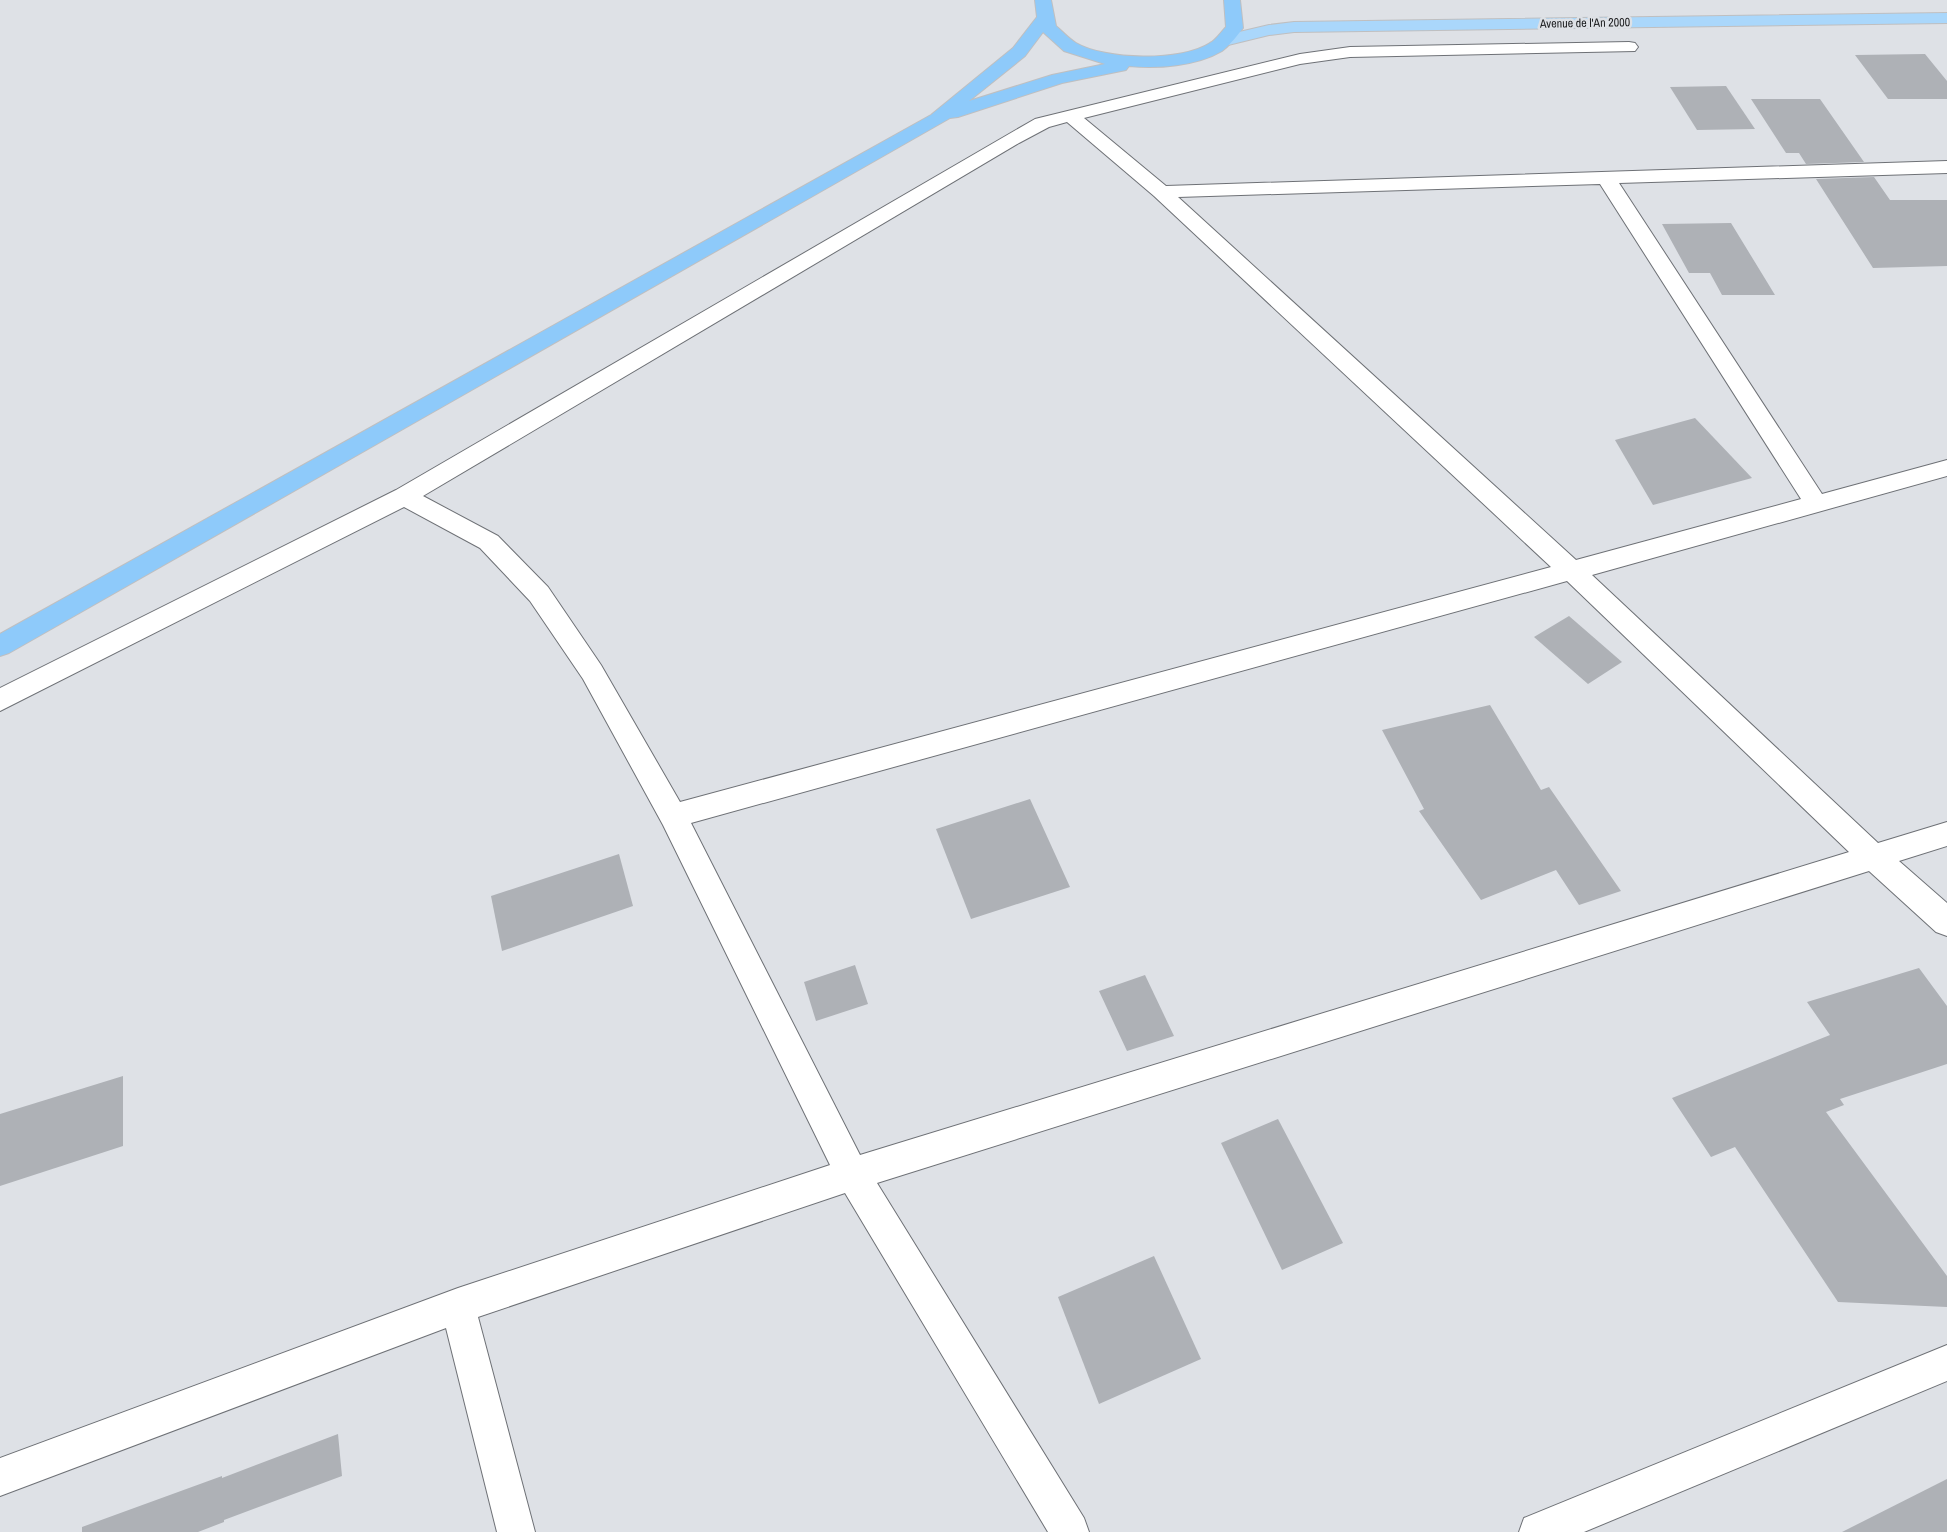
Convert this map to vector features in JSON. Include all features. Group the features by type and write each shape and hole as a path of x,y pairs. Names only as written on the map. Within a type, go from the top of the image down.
{"highway":[{"path":"1043,0 1040,10 1043,21 1052,34 1067,45 1112,60 1138,63"},
{"path":"937,119 1058,79 1138,63 1179,60 1213,49 1233,31 1237,21 1236,10 1232,0"},
{"path":"0,646 937,119 1019,52 1043,21"}],"main road":[{"name":"Avenue de l'An 2000","path":"1224,41 1269,30 1294,27 1947,18"}],"street":[{"path":"0,700 404,496 1012,139 1042,124 1300,60 1350,52 1629,47"},
{"path":"1070,116 1161,192 1571,570 1875,858 1947,922"},
{"path":"1161,192 1947,167"},
{"path":"1605,177 1816,504"},
{"path":"673,816 1947,468"},
{"path":"404,496 489,542 539,594 592,672 673,816 852,1174 1070,1532"},
{"path":"0,1477 458,1306 852,1174 1875,858 1947,834"},
{"path":"458,1306 516,1532"},
{"path":"1538,1532 1947,1363"}],"building":[{"path":"1925,54 1947,81 1947,99 1888,99 1855,55"},
{"path":"1726,86 1755,129 1697,130 1670,87"},
{"path":"1751,99 1820,99 1864,162 1806,164 1799,153 1786,153"},
{"path":"1874,177 1890,200 1947,200 1947,266 1873,268 1816,179"},
{"path":"1731,223 1775,295 1722,295 1710,273 1689,273 1662,224"},
{"path":"1695,418 1752,478 1653,505 1615,440"},
{"path":"1569,616 1622,662 1588,684 1534,637"},
{"path":"1490,705 1541,790 1549,787 1621,891 1579,905 1556,870 1481,900 1419,811 1424,809 1382,730"},
{"path":"1030,799 1070,887 971,919 936,829"},
{"path":"619,854 633,906 502,951 491,896"},
{"path":"855,965 868,1004 816,1021 804,982"},
{"path":"1919,968 1947,1006 1947,1064 1840,1099 1844,1105 1826,1112 1947,1276 1947,1307 1838,1302 1735,1147 1711,1157 1672,1098 1830,1035 1807,1002"},
{"path":"1145,975 1174,1036 1127,1051 1099,991"},
{"path":"123,1076 123,1146 0,1186 0,1114"},
{"path":"1278,1119 1343,1243 1282,1270 1221,1143"},
{"path":"1154,1256 1201,1359 1099,1404 1058,1297"},
{"path":"338,1434 342,1476 224,1520 224,1522 198,1532 82,1532 82,1527 222,1476 222,1478"},
{"path":"1947,1479 1947,1532 1842,1532"}]}
